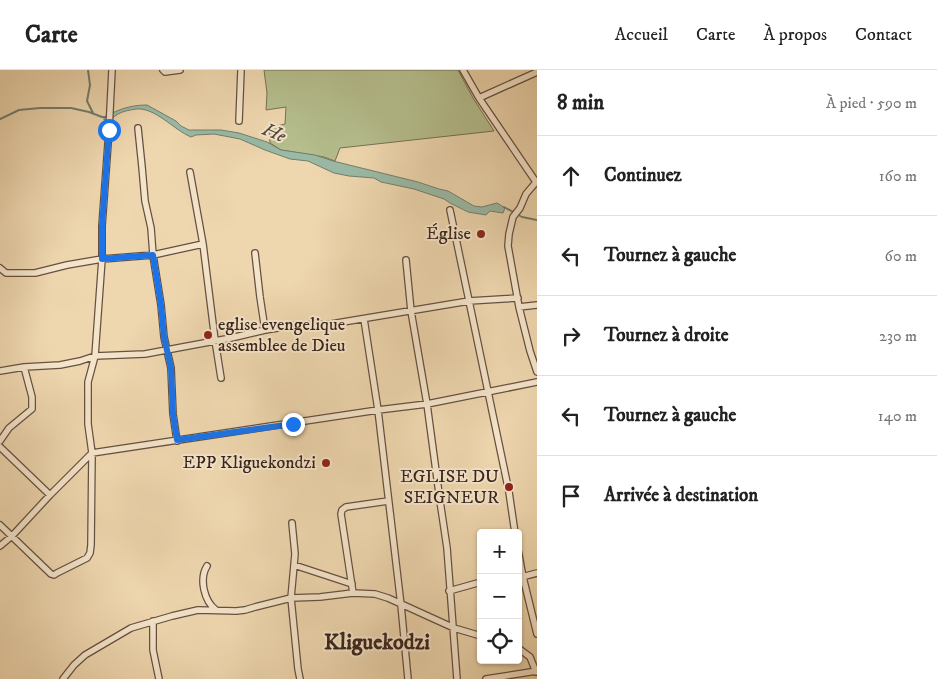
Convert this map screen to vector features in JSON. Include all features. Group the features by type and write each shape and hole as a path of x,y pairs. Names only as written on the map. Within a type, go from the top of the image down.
{"street":[{"path":"0,524 51,574 57,573 87,558 90,553 92,545 92,453 88,424 88,382 95,356 112,70"},
{"path":"163,70 165,72 180,70"},
{"path":"239,120 241,70"},
{"path":"463,70 479,98 536,181 514,215 508,246 519,308 537,372"},
{"path":"479,98 537,72"},
{"path":"138,128 145,201 151,228 164,337 171,368 173,414 177,440"},
{"path":"190,172 203,244 221,378"},
{"path":"450,210 509,492 514,529"},
{"path":"0,268 6,273 35,273 102,259 153,255 203,244"},
{"path":"255,253 265,330"},
{"path":"406,260 411,311 427,404 447,548 457,679"},
{"path":"0,372 24,367 60,365 95,356 145,354 265,330 331,324 469,301 518,298"},
{"path":"519,308 537,305"},
{"path":"364,319 378,410 408,679"},
{"path":"530,351 537,350"},
{"path":"0,441 9,428 32,409 32,397 24,367"},
{"path":"0,546 92,453 427,404 537,382"},
{"path":"0,447 50,494"},
{"path":"353,593 341,514 342,510 346,507 388,501"},
{"path":"292,523 295,554 291,598 300,679"},
{"path":"294,564 352,584"},
{"path":"207,566 203,571 204,591 210,605 216,610"},
{"path":"522,577 537,574"},
{"path":"449,591 477,583"},
{"path":"522,584 537,634"},
{"path":"63,679 85,655 131,628 198,610 245,610 291,598 353,593 375,594 454,628 477,635"},
{"path":"153,621 154,650 159,679"},
{"path":"486,679 536,671 530,657 522,651"}],"shaded area":[{"path":"264,70 458,70 494,131 340,148 335,161 324,157 281,150 270,143 269,128 285,124 286,107 266,110 267,93"},
{"path":"147,105 189,130 221,130 239,133 267,142 281,150 315,155 448,191 474,206 482,207 497,203 505,208 503,213 490,211 486,215 468,212 444,199 414,189 381,182 374,178 334,173 308,161 290,159 240,139 214,134 191,137 157,115 143,109 124,111 110,119 104,120 104,117 120,110"}],"waterway":[{"path":"88,70 90,85 87,101 93,113"},
{"name":"He","path":"0,119 19,110 40,108 71,108 107,117"},
{"name":"He","path":"504,207 522,217 537,220"}],"place":[{"name":"Église","path":"481,234"},
{"name":"eglise evengelique assemblee de Dieu","path":"208,335"},
{"name":"EPP Kliguekondzi","path":"326,463"},
{"name":"EGLISE DU SEIGNEUR","path":"509,487"}],"district":[{"name":"Kliguekodzi","path":"377,642"}],"route":[{"path":"109,130 102,226 102,259 153,255 164,337 171,368 173,414 177,440 293,424"}]}
